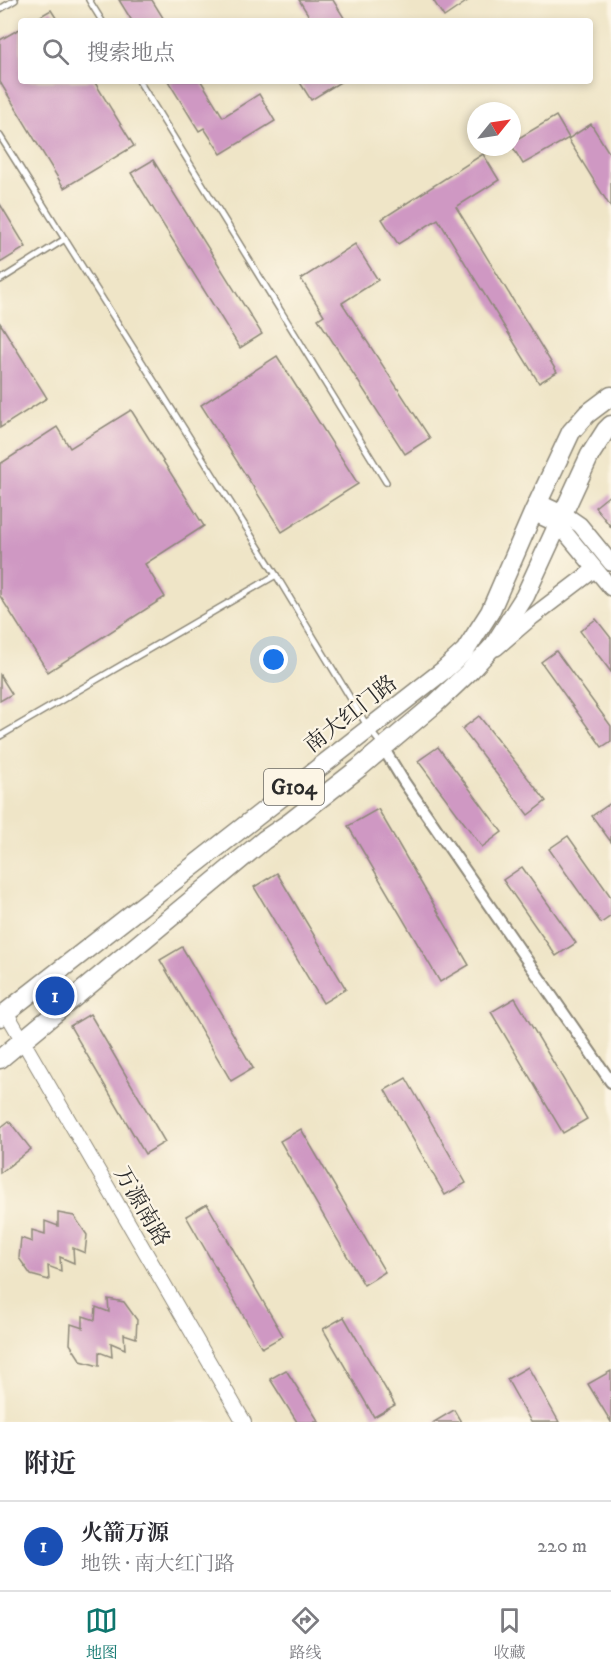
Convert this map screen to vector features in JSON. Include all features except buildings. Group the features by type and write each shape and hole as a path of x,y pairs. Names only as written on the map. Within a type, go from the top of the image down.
{"highway":[{"name":"南大红门路","path":"2,1011 369,729 465,651 490,612 535,507 571,432 587,414 611,396"},
{"name":"南大红门路","path":"22,1040 264,840 350,775 435,704 471,670 505,631 525,596 590,455 611,425"},
{"name":"G104","path":"0,1059 22,1040"}],"main road":[{"path":"535,507 580,525 611,563"},
{"path":"562,519 595,569 611,588"},
{"path":"471,670 532,617 595,569"}],"street":[{"path":"382,746 410,792 611,1082"},
{"name":"万源南路","path":"2,1011 22,1040 244,1422"}],"lane":[{"path":"0,9 15,0"},
{"path":"89,0 100,18"},
{"path":"141,84 386,482"},
{"path":"0,136 276,575 369,729 382,746"},
{"path":"0,280 65,239"},
{"path":"0,736 276,575"}],"place":[{"name":"火箭万源","path":"55,996"}]}
